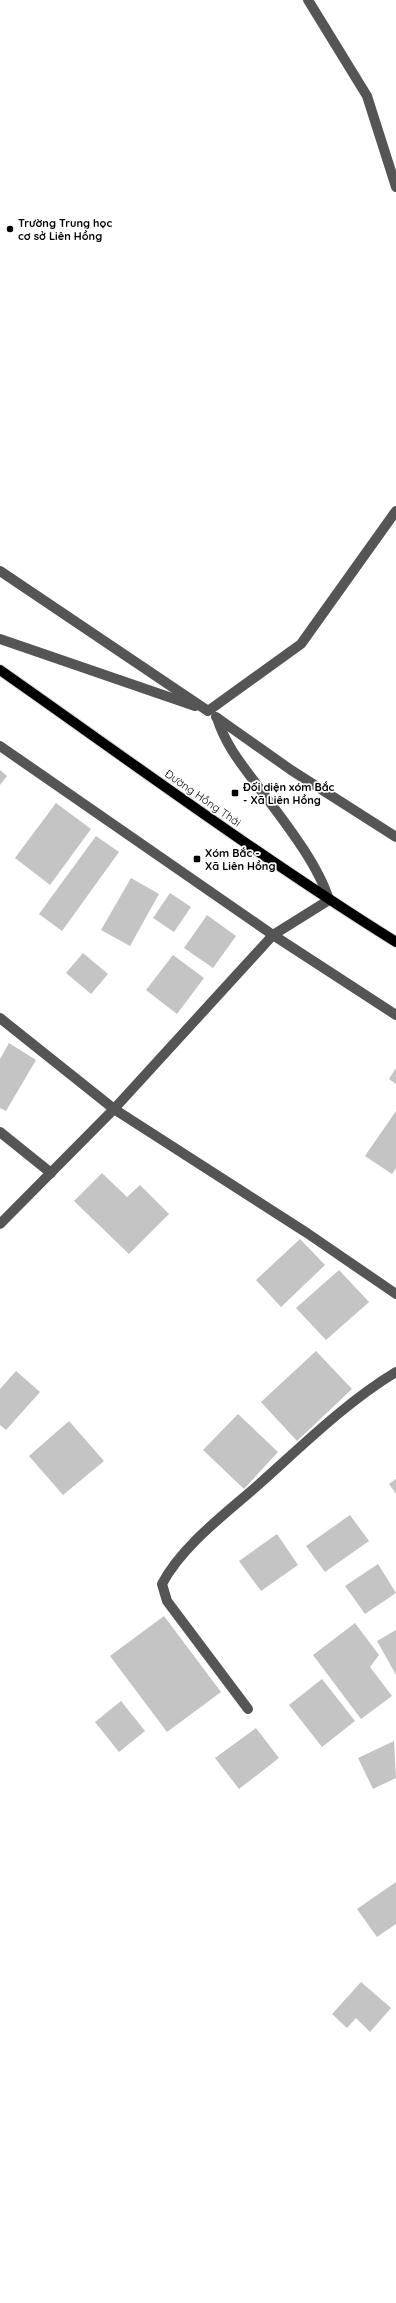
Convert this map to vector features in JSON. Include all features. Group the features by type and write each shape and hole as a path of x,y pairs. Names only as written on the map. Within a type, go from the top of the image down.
{"main road":[{"name":"Đường Hồng Thái","path":"0,670 329,900 396,942"}],"street":[{"path":"308,0 367,96 396,187"},
{"path":"208,711 301,644 396,511"},
{"path":"0,571 208,711 291,770 396,837"},
{"path":"0,638 208,711"},
{"path":"0,1224 114,1109 273,935 329,900 325,885 306,855 227,746 217,718"},
{"path":"0,746 273,935 396,1014"},
{"path":"0,1018 114,1109 307,1233 396,1294"},
{"path":"0,1132 51,1173"},
{"path":"248,1709 167,1600 162,1584 170,1568 210,1528 366,1391 396,1372"}],"building":[{"path":"0,770 7,776 0,785"},
{"path":"56,803 91,829 50,885 15,858"},
{"path":"96,836 119,852 62,931 39,914"},
{"path":"131,878 159,894 130,946 101,930"},
{"path":"170,893 191,907 174,932 153,918"},
{"path":"207,915 236,936 213,968 184,948"},
{"path":"83,953 108,974 91,994 66,973"},
{"path":"173,955 204,978 177,1014 146,990"},
{"path":"9,1043 36,1060 6,1111 0,1108 0,1059"},
{"path":"396,1068 396,1084 389,1079"},
{"path":"396,1111 396,1168 392,1174 365,1156"},
{"path":"102,1173 127,1197 140,1185 169,1214 129,1254 74,1201"},
{"path":"300,1239 325,1265 281,1307 256,1280"},
{"path":"339,1270 369,1302 326,1340 296,1308"},
{"path":"316,1351 352,1389 297,1441 261,1402"},
{"path":"16,1371 40,1392 6,1430 0,1425 0,1389"},
{"path":"238,1414 278,1452 244,1489 203,1450"},
{"path":"69,1421 104,1461 63,1495 29,1456"},
{"path":"396,1479 396,1494 389,1484"},
{"path":"350,1515 369,1541 325,1572 306,1546"},
{"path":"277,1534 298,1565 261,1591 239,1561"},
{"path":"378,1564 396,1593 365,1614 345,1586"},
{"path":"164,1616 221,1692 167,1732 110,1656"},
{"path":"355,1623 379,1655 370,1667 392,1696 361,1719 313,1655"},
{"path":"396,1630 396,1675 377,1641"},
{"path":"322,1679 355,1721 322,1747 289,1705"},
{"path":"121,1701 145,1731 119,1752 95,1722"},
{"path":"256,1728 279,1758 239,1789 215,1758"},
{"path":"394,1741 396,1778 373,1789 358,1758"},
{"path":"396,1882 396,1924 377,1937 357,1909"},
{"path":"361,1982 391,2008 370,2032 356,2018 347,2028 332,2014"}],"place":[{"name":"Trường Trung học cơ sở Liên Hồng","path":"10,229"},
{"name":"Đối diện xóm Bắc - Xã Liên Hồng","path":"235,793"},
{"name":"Xóm Bắc - Xã Liên Hồng","path":"197,859"}]}
